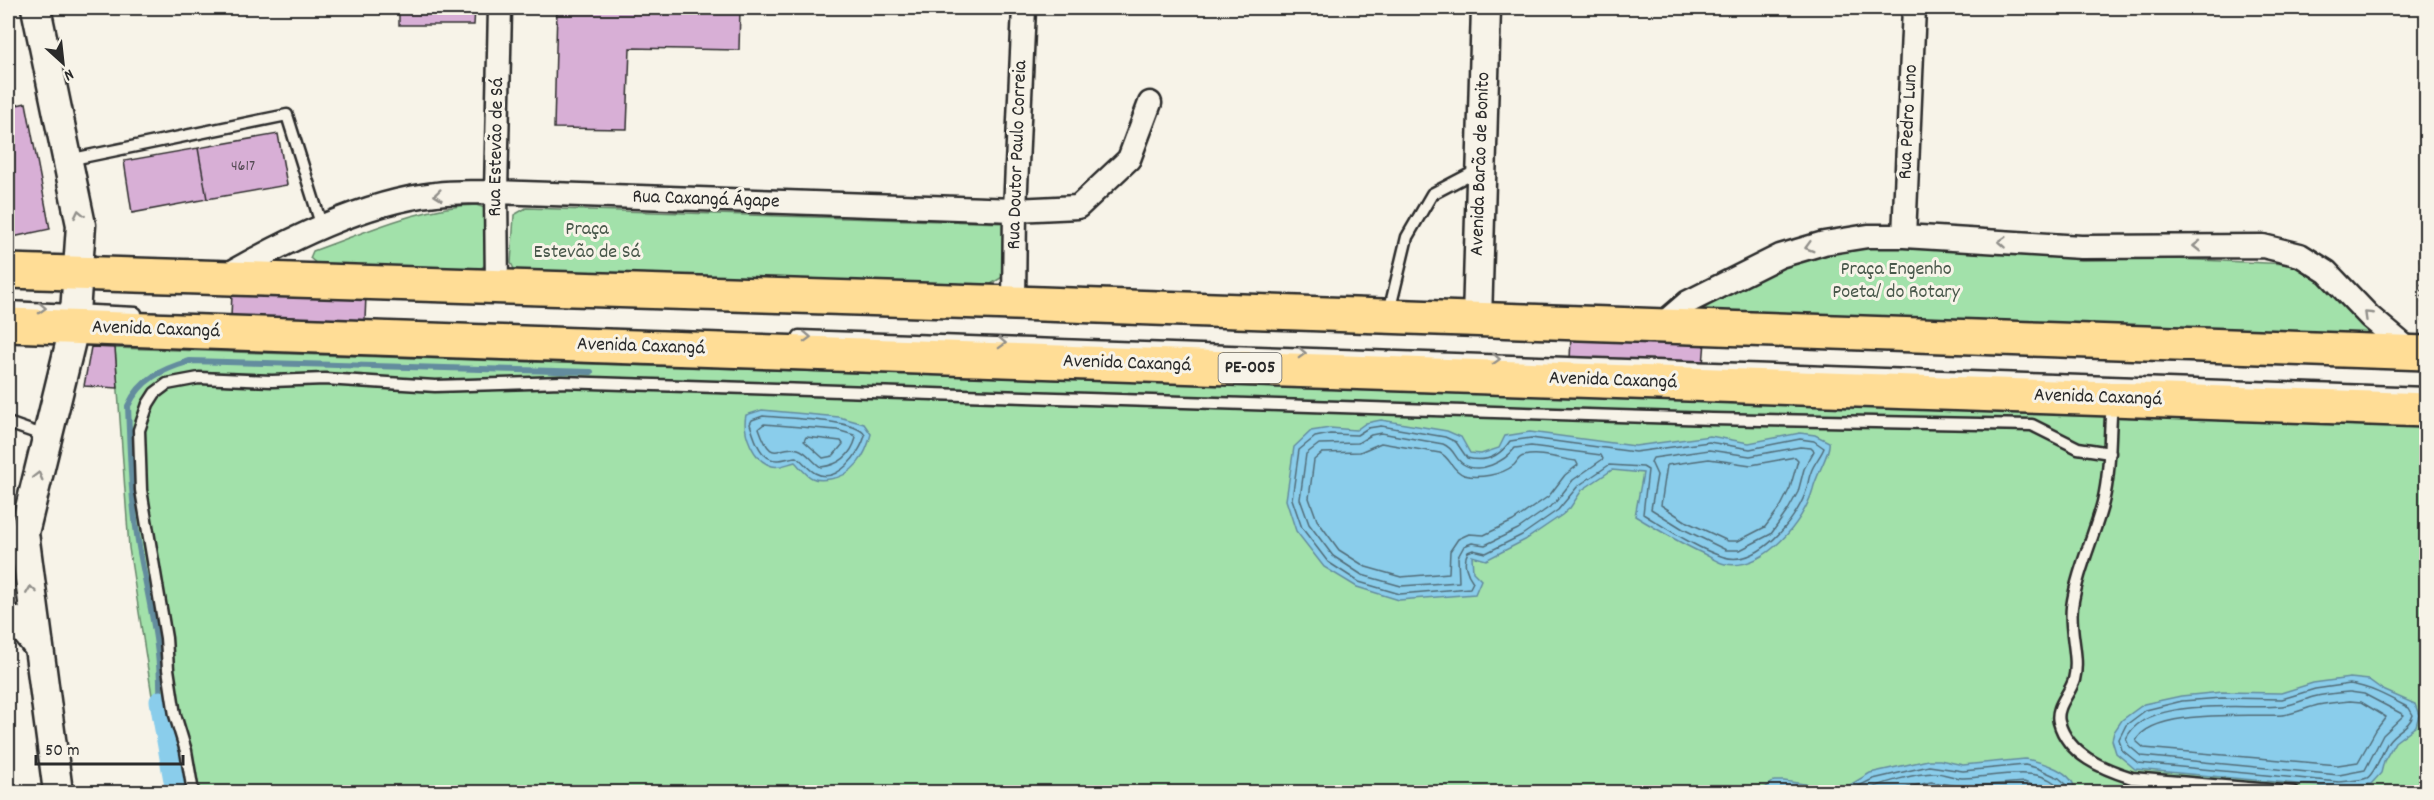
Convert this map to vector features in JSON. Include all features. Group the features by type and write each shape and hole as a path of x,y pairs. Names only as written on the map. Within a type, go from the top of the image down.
{"main road":[{"name":"Avenida Caxangá","path":"8,271 77,298 2112,399 2427,410"},
{"name":"Avenida Caxangá","path":"8,325 77,298 220,278 1388,317 1476,328 1659,327 2416,354"}],"street":[{"path":"8,561 48,438 77,298 81,225 36,8"},
{"name":"Rua Estevão de Sá","path":"497,287 496,192 500,8"},
{"name":"Rua Doutor Paulo Correia","path":"1014,303 1015,210 1024,8"},
{"name":"Avenida Barão de Bonito","path":"1476,328 1486,8"},
{"name":"Rua Pedro Luno","path":"1904,236 1914,8"},
{"name":"Rua Caxangá Ágape","path":"220,278 266,252 322,227 384,206 436,194 496,192 1015,210 1078,207 1129,159 1150,103"},
{"path":"1659,327 1688,302 1780,256 1824,243 1868,236 1904,236 2081,247 2262,246 2300,255 2327,272 2370,317 2416,354"},
{"path":"16,533 39,648 58,792"},
{"path":"8,618 26,630 39,648"}],"lane":[{"path":"68,160 287,115 322,227"},
{"path":"1388,317 1407,237 1432,194 1481,168"},
{"path":"8,281 144,314"},
{"path":"8,307 77,298 598,301"},
{"path":"622,302 634,303"},
{"path":"789,336 2427,393"},
{"path":"193,792 170,681 166,638 141,490 138,456 139,430 148,404 155,393 167,384 181,380 199,378 272,381 325,379 435,386 561,382 1712,419 2032,425 2078,448 2110,453"},
{"path":"2112,399 2110,453 2103,502 2072,608 2072,636 2076,663 2074,681 2059,712 2058,720 2062,731 2087,760 2107,771 2132,778 2294,792"},
{"path":"8,423 48,438"}],"path":[{"path":"2426,8 2427,30"},
{"path":"2416,354 2427,120"}],"green space":[{"name":"Praça Estevão de Sá","path":"476,205 485,208 489,262 481,268 317,264 310,258 313,251 414,215"},
{"name":"Praça Estevão de Sá","path":"526,208 1006,223 1004,276 988,286 520,271 514,269 511,263 514,215"},
{"name":"Praça Engenho Poeta/ do Rotary","path":"1871,246 2290,264 2303,268 2325,283 2374,332 2372,335 2355,335 1698,311 1715,299 1779,269 1816,256"},
{"path":"115,348 1222,385 2156,411 2426,427 2426,792 167,792 129,548"}],"water":[{"path":"762,410 839,417 864,424 871,434 866,450 852,469 838,477 816,480 795,462 772,466 765,463 754,452 747,437 746,415"},
{"path":"1381,420 1447,431 1461,437 1470,453 1481,454 1499,448 1505,436 1530,432 1635,446 1710,436 1749,443 1800,433 1815,435 1829,442 1829,446 1801,516 1780,542 1754,560 1740,564 1725,564 1678,541 1635,516 1643,473 1612,470 1582,490 1570,508 1562,515 1525,540 1486,560 1472,556 1473,572 1481,580 1475,594 1399,600 1357,587 1324,567 1296,531 1286,500 1294,447 1311,431 1330,428 1356,430 1366,423"},
{"path":"2350,678 2369,680 2383,690 2415,704 2419,715 2416,726 2395,742 2384,761 2381,773 2371,784 2340,788 2135,769 2116,753 2112,740 2122,720 2144,704 2181,696 2222,692 2281,693 2313,683"},
{"path":"2025,759 2040,762 2064,773 2070,778 2075,792 1760,792 1774,781 1838,789 1870,773 1928,760 1963,765"}],"building":[{"path":"399,8 475,8 474,25 399,25"},
{"path":"557,8 740,8 739,50 630,48 627,129 554,128"},
{"path":"26,103 50,229 8,238 8,107"},
{"path":"278,134 287,185 207,199 198,148"},
{"path":"198,148 207,199 132,213 124,161"},
{"path":"232,292 366,295 365,320 231,317"},
{"path":"1571,336 1705,341 1703,365 1570,360"},
{"path":"91,347 115,348 118,388 84,386"}],"waterway":[{"path":"160,701 157,643 134,512 128,406 139,389 153,376 190,361 591,372"},
{"path":"160,701 176,792"}]}
